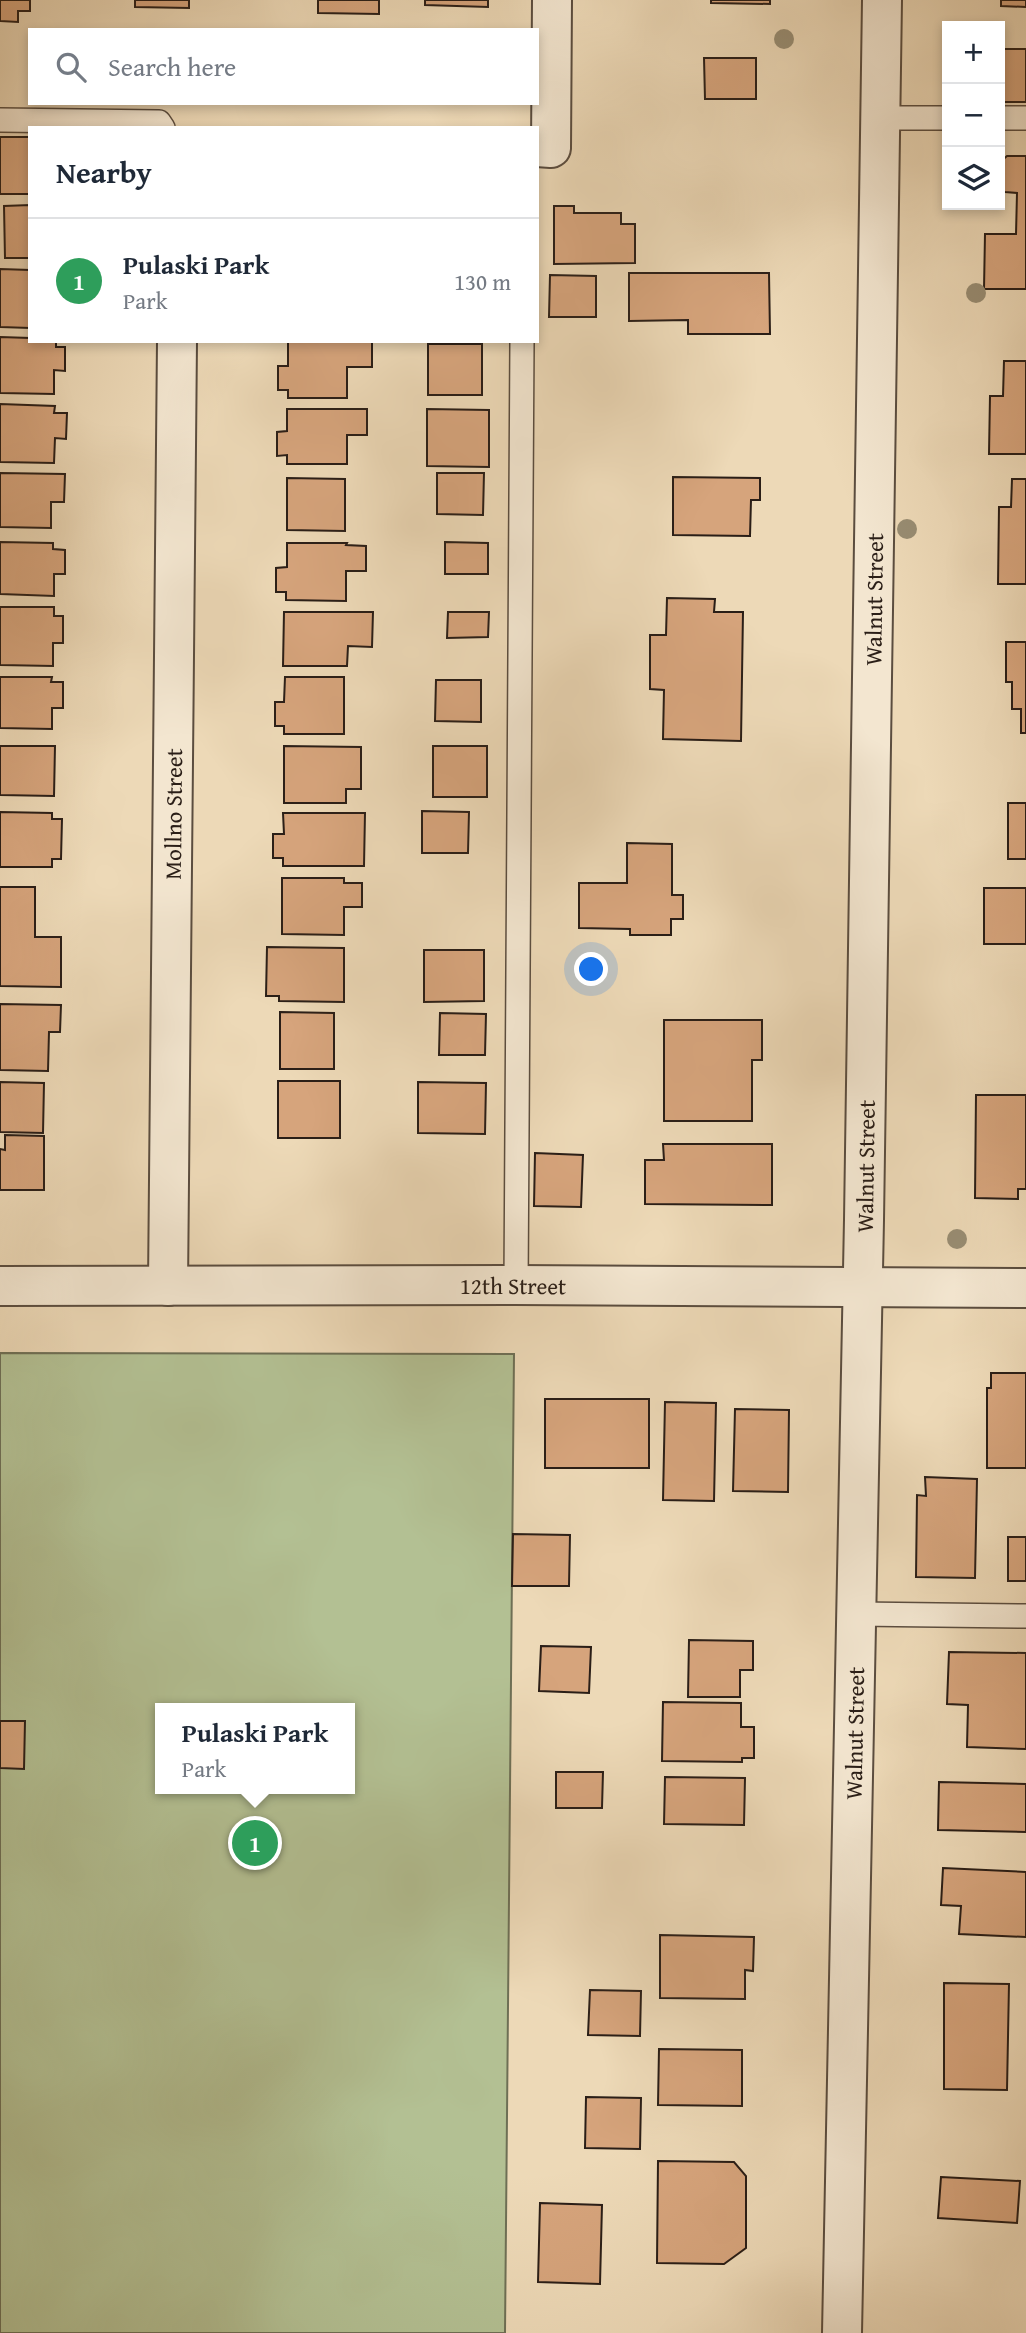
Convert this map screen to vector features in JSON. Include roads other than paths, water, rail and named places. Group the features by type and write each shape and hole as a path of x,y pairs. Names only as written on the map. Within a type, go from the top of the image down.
{"street":[{"path":"539,147 551,148 552,0"},
{"name":"Walnut Street","path":"842,2333 863,1286 882,0"},
{"name":"Mollno Street","path":"167,1286 177,343"},
{"name":"12th Street","path":"0,1286 1026,1288"}],"lane":[{"path":"881,118 942,118"},
{"path":"1005,118 1026,118"},
{"path":"0,120 159,122 162,126"},
{"path":"516,1285 522,343"},
{"path":"857,1614 1026,1616"}],"place":[{"name":"Pulaski Park","path":"255,1843"}]}
